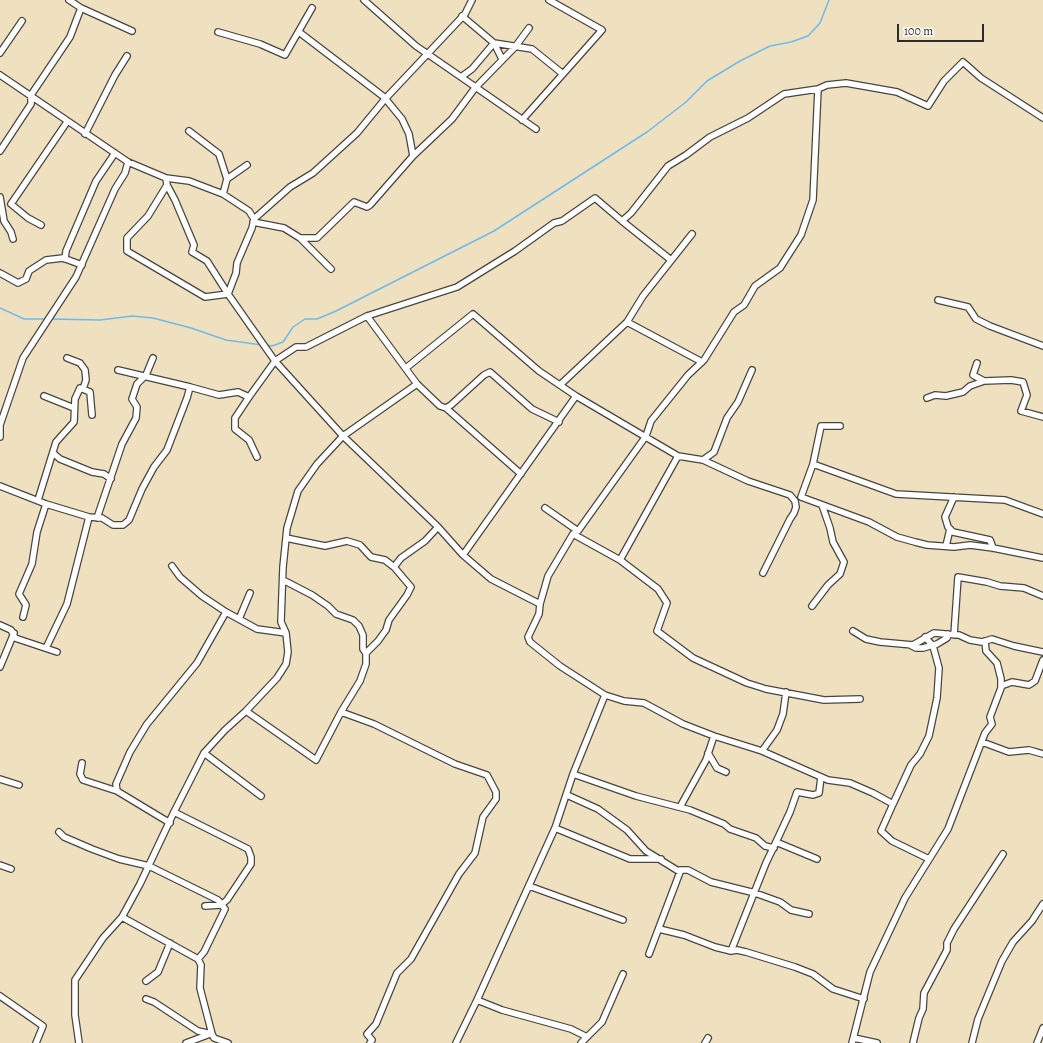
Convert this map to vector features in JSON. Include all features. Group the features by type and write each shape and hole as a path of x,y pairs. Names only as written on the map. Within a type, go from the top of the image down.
{"street":[{"path":"69,0 81,8 132,31"},
{"path":"364,0 427,54 536,129"},
{"path":"228,294 236,273 237,263 254,220 290,187 314,173 357,133 385,99 462,16 472,0"},
{"path":"522,120 602,30 559,3 549,0"},
{"path":"0,150 31,104 31,95 70,37 81,8"},
{"path":"218,32 260,44 285,55 312,8"},
{"path":"462,16 494,43 502,59"},
{"path":"0,53 22,21"},
{"path":"300,238 316,238 354,202 367,207 370,205 413,156 452,119 475,88 515,47 529,28"},
{"path":"299,32 385,99 402,119 409,134 413,156"},
{"path":"461,77 472,69 494,43"},
{"path":"494,43 532,49 563,74"},
{"path":"85,134 115,75 127,56"},
{"path":"622,221 631,213 668,166 710,137 748,118 784,94 818,89 827,85 846,83 879,87 897,92 928,106 944,81 963,62 981,78 1043,118"},
{"path":"0,75 31,95 67,122 128,162 166,178 189,181 223,194 249,211 254,220 284,228 300,238 331,269"},
{"path":"818,89 813,200 801,235 780,268 755,286 744,305 734,312 702,362 688,376 651,421 646,436 575,532 548,576 540,604 539,614 528,637 530,642 560,666 605,695 624,701 644,703 684,724 714,736 762,751 821,777 850,784 873,793 893,804"},
{"path":"41,225 28,218 11,204 67,122"},
{"path":"189,131 219,154 227,179 223,194"},
{"path":"66,259 66,251 96,181 114,153"},
{"path":"0,437 0,425 23,358 54,312 82,265 115,189 125,173 128,162"},
{"path":"227,179 247,165"},
{"path":"166,178 167,185 194,245 192,252 207,261 275,361 343,436 438,527 463,555 491,578 540,604"},
{"path":"167,185 148,216 127,238 127,251 205,297 228,294"},
{"path":"0,197 4,221 11,232 13,239"},
{"path":"257,457 249,440 235,429 235,418 275,361 296,347 306,347 367,316 457,287 515,251 554,223 562,221 595,198 671,260"},
{"path":"560,385 627,322 643,296 692,234"},
{"path":"0,273 18,283 26,279 29,271 46,260 66,259 82,265"},
{"path":"938,300 968,307 976,319 990,326 1043,346"},
{"path":"406,368 474,314 539,371 576,396 678,456 703,460 748,482 790,495 795,501 796,507 794,513 763,573"},
{"path":"367,316 418,384 440,406 446,408 521,474"},
{"path":"627,322 702,362"},
{"path":"67,358 80,363 86,370 86,380 83,389"},
{"path":"96,518 111,479 122,444 136,418 137,407 132,399 138,384 144,377 153,358"},
{"path":"977,363 973,375 984,381"},
{"path":"118,370 219,395 238,392 249,397"},
{"path":"703,460 714,452 727,418 738,402 752,370"},
{"path":"446,408 490,372 532,409 559,422"},
{"path":"927,398 935,395 946,396 963,392 970,386 984,381 1011,380 1023,382 1027,395 1021,411 1043,417"},
{"path":"79,1043 75,1015 74,980 103,938 122,917 149,866 204,753 277,678 286,664 288,652 286,633 281,622 283,580 287,528 298,491 317,464 343,436 418,384"},
{"path":"0,486 46,504 96,518 113,525 123,525 129,520 142,489 154,467 167,450 190,387"},
{"path":"38,500 56,442 74,422 75,399 80,388 90,392 92,415"},
{"path":"44,396 74,408"},
{"path":"463,555 474,537 559,422 576,396"},
{"path":"795,501 801,497 813,464 821,426 840,426"},
{"path":"53,453 60,458 92,472 104,474 111,479"},
{"path":"620,560 678,456"},
{"path":"813,464 896,494 1004,500 1043,514"},
{"path":"801,497 869,522 897,538 926,545 970,545 994,548 1043,558"},
{"path":"954,497 945,517 945,521 950,529 970,536 990,540 994,548"},
{"path":"23,617 26,605 19,594 32,564 37,532 46,504"},
{"path":"812,606 828,585 840,574 844,562 833,542 822,505"},
{"path":"546,508 575,532 646,578 665,597 667,603 666,610 657,627 659,634 694,658 747,683 766,689 824,700 860,699"},
{"path":"46,648 63,614 89,517"},
{"path":"394,567 401,558 425,541 438,527"},
{"path":"946,546 950,529"},
{"path":"970,536 970,545"},
{"path":"286,538 325,546 347,542 360,545 371,558 385,560 394,567 411,587 389,620 386,630 366,653"},
{"path":"172,566 180,577 226,612 257,629 286,633"},
{"path":"853,631 866,639 910,645 916,648 933,646 951,634 958,577 1000,586 1024,588 1043,596"},
{"path":"246,711 316,760 341,712 360,681 366,664 366,653 363,649 363,635 359,626 353,620 336,614 328,606 312,595 283,580"},
{"path":"239,619 250,593"},
{"path":"116,791 116,784 130,752 147,724 197,663 226,612"},
{"path":"0,625 11,630 14,633 15,638 57,652"},
{"path":"0,667 14,633"},
{"path":"910,645 919,642 925,637 934,633 951,634 970,640 985,641 992,639 1014,646 1043,652"},
{"path":"925,637 933,646 939,668 940,680 929,736 920,754 911,765 881,831 892,841 929,859"},
{"path":"877,1043 853,1040 870,972 905,898 948,829 985,733 992,724 990,717 1001,686 1000,673 996,663 986,651 985,641"},
{"path":"1001,686 1012,682 1029,685 1034,681 1043,660"},
{"path":"762,751 777,730 783,714 786,692"},
{"path":"456,1043 555,828 568,795 573,774 605,695"},
{"path":"341,712 374,724 455,764 487,775 496,792 496,799 484,817 475,853 455,880 411,959 397,973 376,1024 368,1034 372,1040 370,1043"},
{"path":"680,807 708,753 714,736"},
{"path":"982,742 1009,752 1029,750 1043,754"},
{"path":"204,753 261,796"},
{"path":"708,753 717,768 726,772"},
{"path":"82,763 80,774 83,780 116,791 170,823"},
{"path":"573,774 636,796 690,810 724,824 730,829 756,838 765,846 775,845 817,859"},
{"path":"731,951 766,862 790,812 797,792 813,795 819,793 821,777"},
{"path":"0,779 19,785"},
{"path":"568,795 598,809 627,830 646,851 680,870 688,870 711,882 755,893 780,902 791,910 809,914"},
{"path":"174,812 248,849 251,857 251,864 227,900 221,905 205,906"},
{"path":"555,828 630,859 661,859"},
{"path":"59,832 64,837 92,849 119,859 149,866 218,900 225,910 204,952 198,959"},
{"path":"912,1043 919,1018 924,1009 924,993 947,950 947,944 954,929 1003,854"},
{"path":"0,865 11,869"},
{"path":"649,954 681,874 680,870"},
{"path":"529,886 623,920"},
{"path":"972,1043 980,1013 1002,961 1013,942 1032,921 1043,904"},
{"path":"122,917 198,959 201,965 200,988 212,1034 214,1038 228,1043"},
{"path":"659,929 684,935 696,941 731,951 737,950 746,952 795,967 813,974 833,989 864,999"},
{"path":"146,981 158,972 170,943"},
{"path":"582,1043 602,1022 623,974"},
{"path":"0,996 44,1026 36,1043"},
{"path":"146,999 154,1002 198,1031 212,1034"},
{"path":"477,1000 502,1010 571,1028 587,1037"},
{"path":"1037,1043 1043,1028"},
{"path":"186,1043 212,1034"}],"waterway":[{"path":"266,345 272,346 283,342 293,327 305,319 317,319 336,311 494,231 647,132 686,102 707,81 740,61 770,46 791,42 808,36 820,23 829,0"},
{"path":"0,308 24,319 46,319"},
{"path":"50,319 100,320 132,316 153,318 191,328 226,340 262,345"}]}
